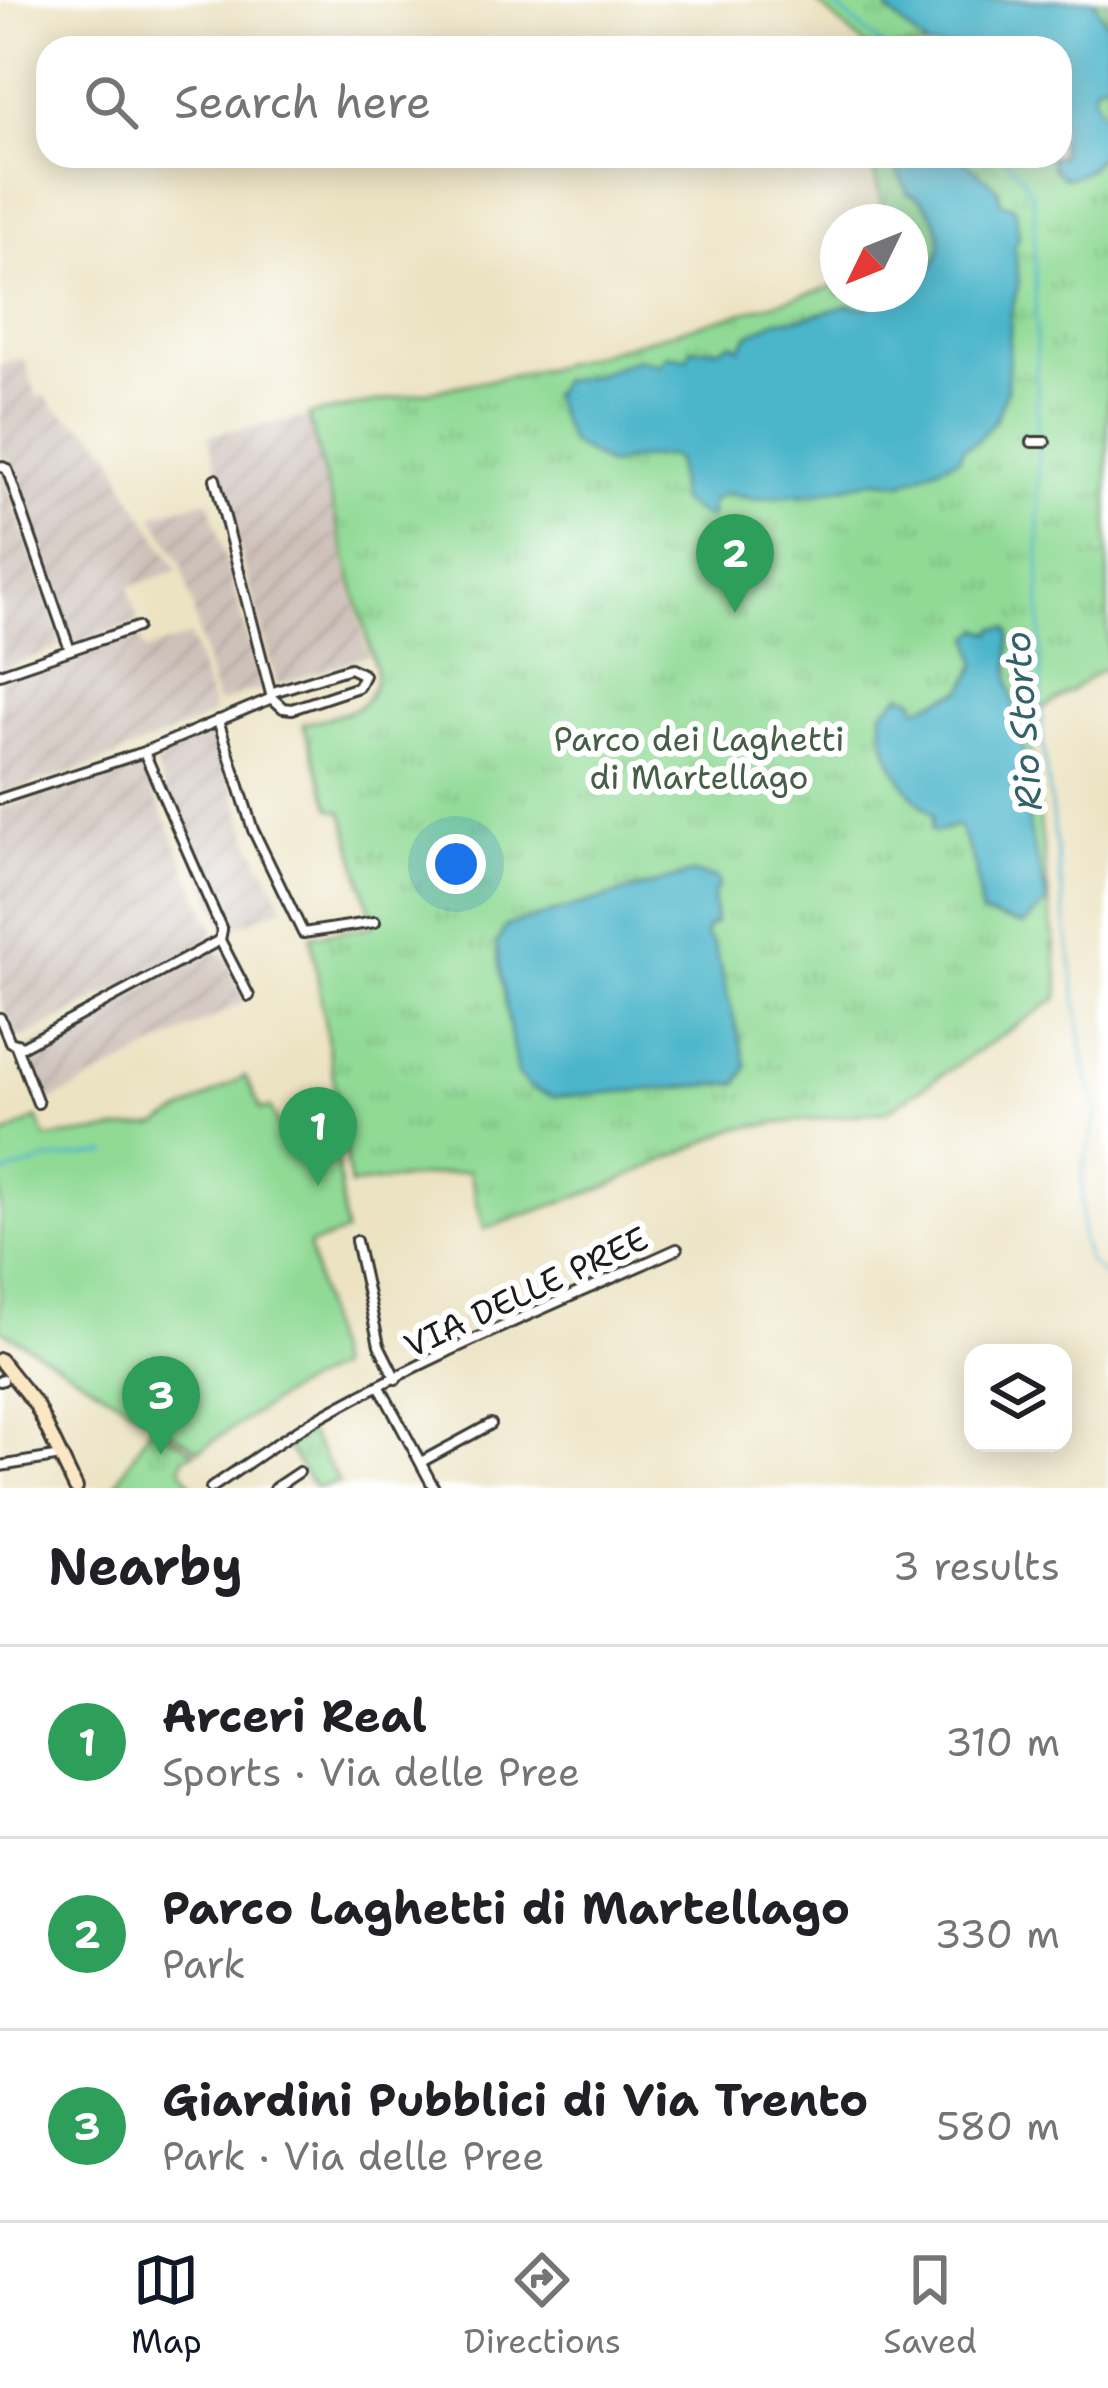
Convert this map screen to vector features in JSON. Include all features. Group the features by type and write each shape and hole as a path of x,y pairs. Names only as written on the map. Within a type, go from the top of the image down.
{"street":[{"path":"1032,442 1045,442"},
{"path":"0,466 8,470 70,650"},
{"path":"0,799 144,752 273,695 350,668 364,675 358,687 292,709 283,708 273,695 214,479"},
{"path":"0,674 136,627"},
{"path":"218,720 253,830 301,930 375,922"},
{"path":"144,752 221,930 220,940 249,996"},
{"path":"16,1046 220,940"},
{"path":"0,1018 38,1103"},
{"name":"VIA DELLE PREE","path":"356,1241 379,1345 396,1379"},
{"name":"VIA DELLE PREE","path":"211,1488 310,1423 380,1387 492,1330 677,1250"},
{"path":"0,1360 36,1405 76,1488"},
{"path":"380,1387 434,1488"},
{"path":"421,1462 490,1424"},
{"path":"0,1466 61,1456"},
{"path":"275,1488 299,1472"}],"shaded area":[{"path":"25,361 37,397 45,395 55,409 92,432 112,453 127,489 178,570 129,587 138,622 73,644 8,457 0,459 0,366"},
{"path":"307,418 368,655 280,684 208,435"},
{"path":"0,473 62,641 57,649 0,669"},
{"path":"209,500 262,690 220,704 182,565 153,515"},
{"path":"137,632 145,651 190,636 214,712 210,717 89,767 0,794 0,679"},
{"path":"214,733 252,844 284,906 233,929 230,924 225,926 154,763 157,753"},
{"path":"133,764 142,766 187,869 182,872 189,873 214,930 210,940 24,1038 14,1034 0,1002 0,809"},
{"path":"214,951 225,955 245,1001 43,1105 23,1060 26,1050"}],"green space":[{"name":"Parco dei Laghetti di Martellago","path":"814,0 1108,0 1108,666 1035,714 1031,747 1058,998 887,1111 737,1128 603,1188 484,1229 469,1171 350,1185 311,936 374,926 343,812 331,809 303,724 361,704 376,672 308,415 541,370 820,290 820,312 928,312 928,204 882,204 873,168 1072,168 1072,36 854,36"},
{"path":"245,1076 261,1110 270,1107 283,1138 334,1130 345,1233 309,1245 336,1368 286,1393 200,1450 154,1422 164,1402 156,1398 146,1417 0,1329 0,1138 37,1118 46,1138 158,1125"},
{"path":"151,1425 195,1452 184,1458 181,1468 194,1488 114,1488"},
{"path":"309,1432 339,1483 315,1488 287,1447"}],"water":[{"path":"883,0 1094,0 1108,26 1108,82 1099,83 1093,91 1105,118 1097,160 1084,172 1064,178 1053,168 1072,168 1072,36 915,36"},
{"path":"896,168 973,168 998,188 1000,202 1015,207 1019,281 1011,314 1007,390 996,419 975,443 963,448 959,458 902,483 877,480 813,494 752,499 726,493 711,501 707,519 679,501 676,461 671,456 610,466 570,443 551,396 561,381 595,375 639,358 660,365 667,355 688,358 691,349 720,348 732,342 740,348 748,335 777,320 824,312 928,312 928,274 940,240 928,204 908,194"},
{"path":"996,628 1010,632 1009,680 1026,763 1030,833 1048,902 1024,925 981,914 975,866 959,826 931,830 933,815 896,770 882,727 882,712 902,694 914,699 918,708 963,690 977,664 971,637 980,629 992,633"},
{"path":"692,873 717,878 719,885 713,895 716,922 705,935 714,945 747,1067 738,1083 554,1097 530,1088 517,1074 496,944 506,926"}],"waterway":[{"name":"Rio Storto","path":"828,0 871,36"},
{"name":"Rio Storto","path":"1014,168 1034,200 1042,738 1085,1067 1098,1113 1082,1175 1082,1241 1089,1262 1108,1279"},
{"path":"0,1175 46,1160 108,1153"}],"place":[{"name":"Parco Laghetti di Martellago","path":"735,613"},
{"name":"Arceri Real","path":"318,1186"},
{"name":"Giardini Pubblici di Via Trento","path":"161,1455"}]}
